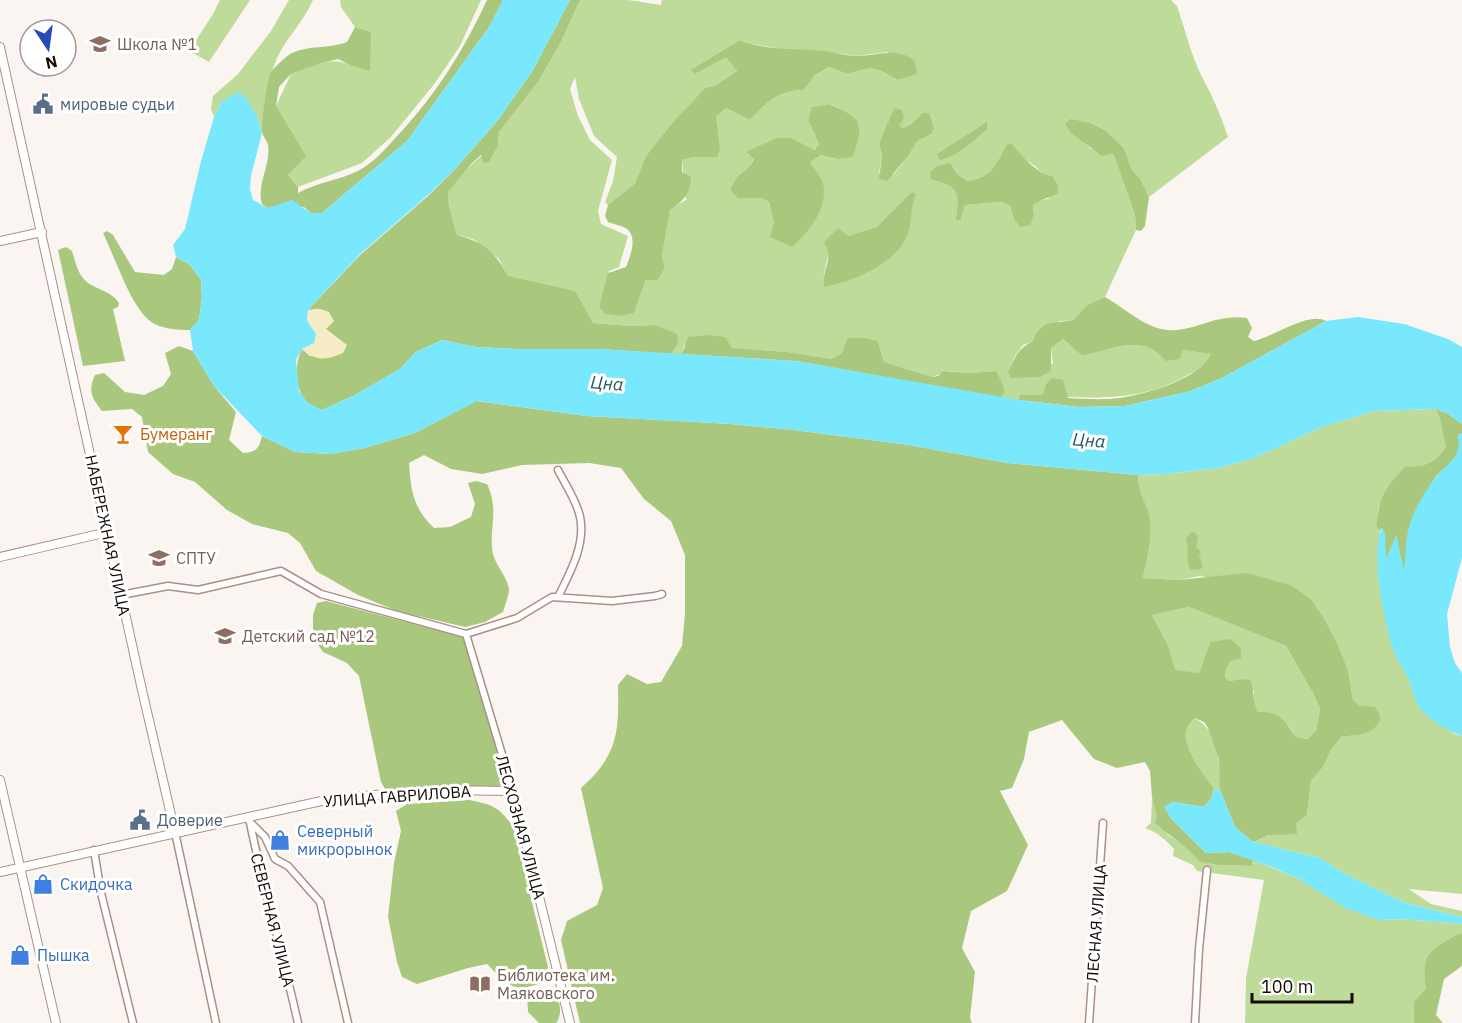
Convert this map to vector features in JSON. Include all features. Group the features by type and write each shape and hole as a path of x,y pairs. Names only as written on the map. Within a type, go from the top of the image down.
{"street":[{"name":"НАБЕРЕЖНАЯ УЛИЦА","path":"0,47 216,1023"},
{"path":"0,242 42,232"},
{"path":"558,470 580,515 581,531 570,573 558,597"},
{"path":"0,557 108,532"},
{"path":"121,595 168,586 198,590 281,571 321,594 465,634 517,618 552,597 612,601 662,594"},
{"name":"ЛЕСХОЗНАЯ УЛИЦА","path":"465,634 513,791 570,1023"},
{"path":"0,780 57,1023"},
{"name":"УЛИЦА ГАВРИЛОВА","path":"0,872 317,801 368,795 472,790 513,791"},
{"path":"249,818 265,837 275,859 288,866 320,902 348,1023"},
{"name":"СЕВЕРНАЯ УЛИЦА","path":"249,818 297,1023"},
{"name":"ЛЕСНАЯ УЛИЦА","path":"1089,1023 1103,823"},
{"path":"94,850 104,904 133,1023"},
{"path":"1195,1023 1207,870"}],"green space":[{"path":"220,0 250,0 209,62 189,51"},
{"path":"289,0 313,0 284,45 272,71 266,91 262,133 258,119 222,101 214,117 211,109 213,96 238,74 271,31"},
{"path":"340,0 481,0 460,46 435,83 391,137 362,163 298,187 288,175 276,106 291,74 328,62 343,62 350,65 371,32 355,27 341,7"},
{"path":"487,0 503,0 490,26 407,141 322,213 311,213 304,207 268,208 262,204 261,190 268,153 262,132 262,120 271,72 281,62 290,54 298,51 347,42 355,27 371,32 370,71 338,59 291,74 279,87 276,106 306,156 288,175 298,187 298,193 358,171 385,149 438,87 469,37"},
{"path":"570,0 580,0 561,42 538,82 499,132 498,145 489,162 483,163 481,155 448,192 449,206 457,235 475,241 488,249 508,276 575,291 593,323 630,326 655,325 677,334 678,344 671,354 600,349 476,347 442,340 416,352 400,369 355,395 322,410 309,404 300,392 297,378 299,355 302,349 310,356 346,345 326,329 320,309 308,310 360,255 428,196 456,168 498,120 533,70"},
{"path":"580,0 628,0 661,5 662,0 1171,0 1177,6 1195,60 1228,137 1149,197 1140,178 1132,170 1124,148 1105,130 1090,123 1084,143 1091,149 1113,153 1135,215 1136,230 1105,297 1087,305 1073,320 1060,321 1032,342 1023,345 1008,372 1053,364 1051,348 1063,339 1082,356 1127,345 1147,347 1157,352 1165,361 1183,350 1212,354 1192,373 1144,392 1104,397 1021,395 1019,400 1002,398 1005,390 997,371 968,373 947,371 933,377 884,362 878,341 831,359 788,352 684,345 682,354 671,354 678,344 655,325 630,326 593,323 574,291 508,277 499,259 473,239 457,235 449,206 448,192 476,160 498,145 499,132 538,82 561,42","holes":["740,40 793,51 822,51 856,56 887,52 917,73 898,80 870,68 847,74 829,67 815,75 804,90 780,95 761,108 750,120 726,108 716,117 717,157 693,157 682,160 686,200 670,209 662,256 665,268 646,280 634,313 599,306 609,271 619,267 628,236 601,224 598,211 612,160 590,140 578,116 570,89 575,77 579,99 594,136 617,157 613,181 605,202 608,205 635,183 646,156 672,123 705,88 716,85 737,71 726,56 695,74 690,70","829,104 839,108 845,159 834,159 821,155 809,162 818,174 774,223 769,202 761,198 738,176 749,167 754,158 746,153 813,150 819,144 808,120 813,107","894,108 898,126 903,128 911,124 922,113 917,140 894,174 879,173 882,155 879,143","1006,145 1036,167 1044,175 1049,199 1039,200 1033,206 1034,215 1014,219 1010,206 1002,202 965,205 961,220 960,203 956,192 948,185 932,179 956,173 967,181 982,177 999,159","915,194 910,216 851,279 824,287 829,251 848,236 877,227"]},
{"path":"740,40 771,48 824,51 852,56 901,54 915,61 917,74 898,80 870,68 847,74 829,67 815,75 804,90 780,95 761,108 750,120 726,108 716,117 720,150 717,157 693,157 682,160 682,172 691,177 685,196 670,210 662,256 665,268 657,280 646,280 634,313 620,316 605,314 599,306 608,273 626,267 633,242 627,229 608,222 605,216 608,205 635,183 646,156 672,123 705,88 716,85 737,71 726,57 695,74 690,70"},
{"path":"829,104 848,113 858,122 857,145 853,156 845,159 821,155 810,162 823,183 823,201 811,226 792,247 770,237 774,223 769,202 761,198 738,198 730,190 738,176 749,167 754,159 746,152 777,138 791,138 814,150 819,144 808,120 812,107"},
{"path":"894,108 902,110 904,118 899,126 903,128 911,124 922,113 929,113 934,128 931,134 917,141 909,155 887,181 879,179 882,155 879,143"},
{"path":"1071,119 1090,123 1105,130 1124,148 1132,170 1140,178 1149,197 1145,226 1141,231 1136,230 1135,215 1113,153 1102,156 1072,134 1065,124"},
{"path":"987,122 987,129 971,143 959,152 940,160 937,154"},
{"path":"1011,143 1035,168 1052,176 1058,185 1058,193 1033,206 1034,215 1030,225 1020,227 1014,219 1010,206 1002,202 965,205 961,220 956,220 958,203 956,192 948,185 931,179 930,173 937,166 950,163 956,173 967,181 982,177 992,169 1006,145"},
{"path":"912,192 916,194 909,231 893,255 860,276 824,287 828,254 824,242 838,228 848,236 877,227"},
{"path":"107,231 113,235 135,272 164,275 172,269 176,257 189,264 201,280 202,297 199,320 190,330 159,326 143,314 130,292 103,233"},
{"path":"66,247 72,251 83,278 91,285 110,294 119,303 118,307 113,309 125,361 83,366 58,250"},
{"path":"1105,297 1148,324 1167,330 1177,330 1219,319 1247,318 1252,328 1248,337 1254,341 1310,319 1326,321 1222,378 1191,391 1125,406 1079,407 1019,400 1020,395 1043,395 1046,384 1052,378 1063,380 1068,398 1114,399 1144,393 1184,378 1205,363 1211,354 1183,350 1179,359 1165,361 1157,352 1147,347 1126,345 1082,356 1063,339 1051,348 1051,371 1039,377 1011,378 1008,372 1017,354 1032,342 1037,332 1046,324 1073,320 1087,305"},
{"path":"709,335 725,337 732,348 788,352 831,359 842,353 848,338 864,338 878,341 884,362 933,377 943,371 968,373 997,371 1005,390 1002,398 796,361 682,354 688,337"},
{"path":"179,346 193,351 214,386 236,412 229,440 243,453 256,449 262,436 295,452 331,454 364,448 415,433 476,401 587,416 794,430 909,445 1008,463 1138,475 1151,528 1143,578 1179,580 1247,573 1290,585 1311,599 1324,618 1348,670 1353,700 1360,706 1375,707 1381,718 1371,731 1342,736 1331,750 1323,767 1311,781 1307,815 1296,824 1297,834 1269,835 1253,842 1235,827 1220,790 1219,759 1208,728 1204,722 1195,718 1188,725 1186,734 1191,754 1214,789 1211,799 1204,807 1173,802 1165,807 1170,817 1206,853 1229,852 1253,860 1252,866 1200,862 1155,823 1157,817 1152,797 1150,771 1145,762 1117,768 1094,759 1062,720 1029,732 1024,759 1012,788 1000,791 1028,845 1007,891 971,911 962,948 975,972 970,1018 972,1023 580,1023 561,940 567,921 597,905 603,888 581,788 603,765 614,742 618,717 618,685 627,674 647,684 661,682 682,646 685,614 685,555 671,521 644,499 621,468 589,463 522,465 482,474 451,469 424,455 409,463 411,482 417,506 434,528 450,527 471,517 475,504 468,483 476,481 487,484 493,503 493,554 508,584 508,595 503,612 485,622 465,627 397,611 358,595 316,571 300,543 288,533 252,524 227,510 195,482 173,474 148,452 142,417 132,409 102,411 92,394 95,375 104,373 125,392 144,395 163,386 171,374 165,353","holes":["1189,607 1286,646 1320,709 1316,731 1308,739 1296,737 1285,721 1277,715 1258,712 1250,680 1230,681 1225,678 1226,669 1231,661 1241,658 1241,649 1231,639 1210,642 1199,673 1175,670 1168,645 1152,615"]},
{"path":"1435,409 1446,446 1429,463 1406,466 1379,506 1376,526 1380,531 1378,572 1409,681 1419,707 1455,734 1462,736 1462,894 1409,889 1431,904 1462,911 1462,917 1409,904 1347,875 1320,858 1253,842 1296,824 1307,815 1311,781 1323,767 1331,750 1342,736 1353,736 1360,706 1353,700 1348,670 1338,645 1311,599 1200,576 1179,580 1143,578 1151,528 1138,475 1219,468 1254,458 1322,427 1374,411"},
{"path":"1435,409 1447,413 1462,424 1462,433 1458,435 1461,448 1456,459 1437,475 1421,500 1410,525 1404,573 1396,536 1386,561 1382,528 1380,531 1376,526 1378,515 1385,493 1406,466 1429,463 1446,446 1440,418"},
{"path":"1191,532 1196,533 1198,538 1196,547 1201,552 1199,555 1203,566 1201,569 1191,570 1188,562 1186,539"},
{"path":"326,601 463,637 474,648 504,779 500,786 385,789 381,782 359,676 347,663 323,652 313,637 313,615 317,603"},
{"path":"1189,607 1286,646 1320,709 1316,731 1309,739 1296,737 1288,725 1281,720 1256,710 1254,691 1240,679 1230,681 1225,678 1226,669 1231,661 1210,642 1199,673 1175,671 1168,645 1152,615"},
{"path":"1194,718 1203,724 1214,739 1219,759 1220,790 1214,789 1202,773 1186,744 1187,726"},
{"path":"1152,797 1157,817 1168,835 1190,849 1200,862 1252,866 1253,860 1299,879 1382,920 1401,919 1462,924 1462,934 1459,934 1426,989 1427,1023 1245,1023 1246,978 1264,880 1197,871 1193,865 1173,856 1174,849 1168,842 1145,828 1151,823"},
{"path":"469,800 494,807 513,826 548,967 541,983 523,987 510,985 487,964 417,984 402,977 388,917 394,863 401,831 396,811 407,804"},
{"path":"1462,934 1462,966 1444,979 1436,1015 1443,1023 1414,1023 1414,1002 1426,989 1425,968 1429,954 1440,944"},
{"path":"551,987 556,995 560,1014 556,1023 539,1023 528,1012 527,996 536,989"}],"sand":[{"path":"320,309 329,312 334,321 326,329 347,345 343,353 322,359 302,349 314,343 313,327 307,320 308,310"}],"water":[{"name":"Цна","path":"503,0 570,0 533,70 498,120 456,168 360,254 308,310 307,320 316,334 314,343 302,349 296,360 299,391 308,403 322,410 355,395 400,369 416,352 442,340 476,347 600,349 796,361 1019,400 1079,407 1125,406 1191,391 1222,378 1326,321 1358,317 1404,324 1448,339 1462,347 1462,424 1447,413 1435,409 1374,411 1322,427 1254,458 1219,468 1138,475 1008,463 909,445 794,430 587,416 477,401 415,433 364,448 331,454 295,452 262,436 214,386 193,351 190,330 199,320 202,297 201,280 189,264 176,257 173,245 185,229 201,161 214,117 222,101 239,92 247,99 258,119 262,133 251,176 250,189 253,200 268,208 292,200 311,213 322,213 407,141 490,26"},
{"path":"1462,433 1462,558 1447,614 1450,647 1455,663 1462,673 1462,736 1434,721 1417,703 1389,634 1382,604 1377,553 1382,528 1385,532 1386,559 1396,535 1404,570 1407,535 1415,512 1433,481 1456,454 1459,443 1458,435"},
{"path":"1214,789 1220,790 1235,827 1253,842 1320,858 1347,875 1409,904 1462,917 1462,924 1401,919 1379,920 1347,909 1299,879 1269,866 1229,852 1206,853 1170,817 1164,807 1173,802 1204,807 1211,799"}],"place":[{"name":"Школа №1","path":"100,44"},
{"name":"мировые судьи","path":"43,104"},
{"name":"Бумеранг","path":"123,434"},
{"name":"СПТУ","path":"159,558"},
{"name":"Детский сад №12","path":"225,636"},
{"name":"Доверие","path":"140,820"},
{"name":"Северный микрорынок","path":"280,840"},
{"name":"Скидочка","path":"43,884"},
{"name":"Пышка","path":"20,955"},
{"name":"Библиотека им. Маяковского","path":"480,984"}]}
